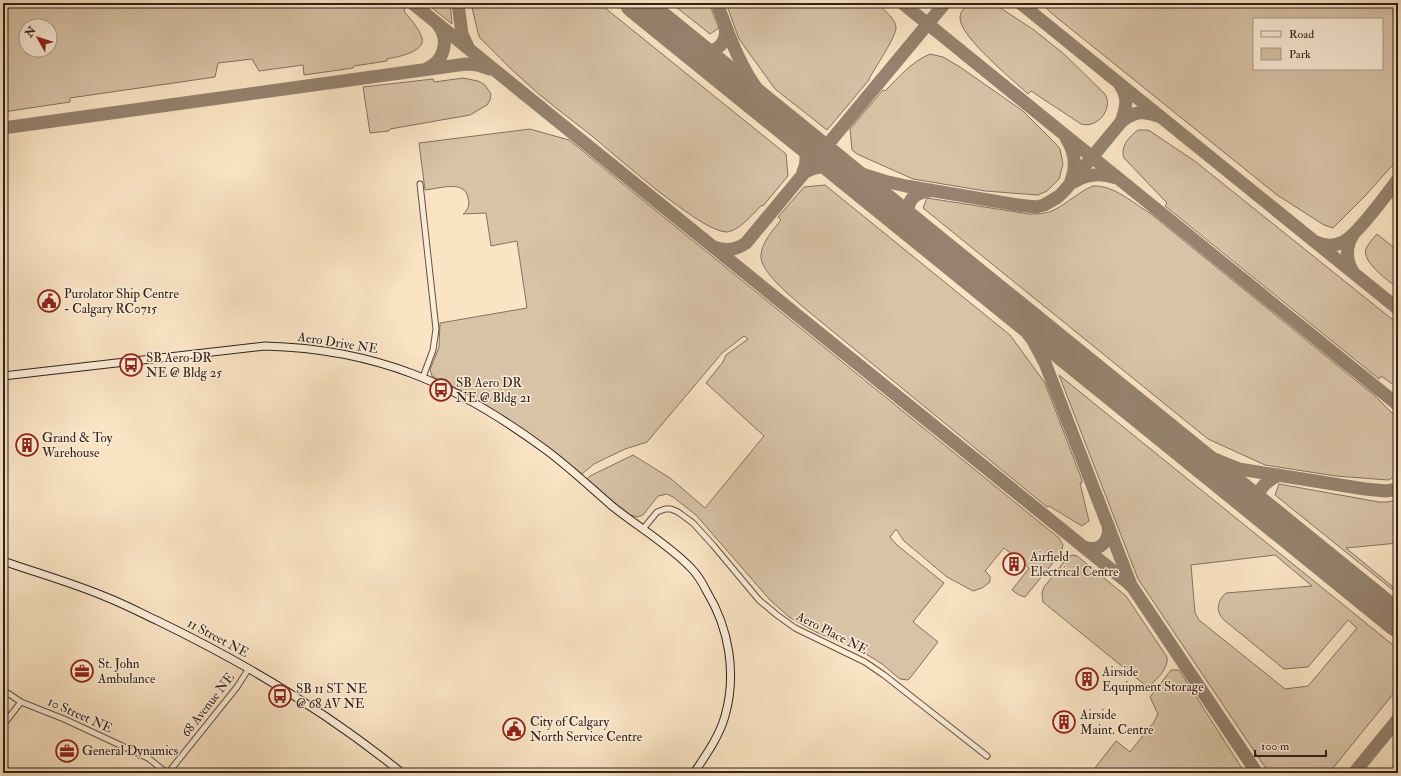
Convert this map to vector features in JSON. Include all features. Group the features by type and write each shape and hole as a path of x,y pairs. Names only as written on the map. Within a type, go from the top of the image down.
{"street":[{"path":"420,184 436,329 433,350 423,377"},
{"name":"Aero Drive NE","path":"3,376 265,346 326,351 356,356 389,365 423,377 461,395 547,451 626,517 670,549 692,569 716,606 725,630 729,651 730,676 725,717 711,750 694,773"},
{"name":"Aero Place NE","path":"643,529 657,512 665,509 671,509 678,512 692,523 713,545 759,600 795,628 865,662 884,675 987,756"},
{"name":"11 Street NE","path":"3,561 106,596 197,640 249,668 297,697 360,740 402,773"},
{"name":"68 Avenue NE","path":"168,773 237,687 249,668"},
{"name":"10 Street NE","path":"3,690 21,702 64,719 148,758 168,773"},
{"path":"3,725 21,702"}],"green space":[{"path":"3,3 398,3 405,9 404,11 417,27 422,38 420,47 410,53 387,59 387,61 354,66 353,68 304,75 303,65 259,71 252,59 218,63 215,77 70,98 70,102 3,112"},
{"path":"426,3 450,3 452,24"},
{"path":"471,3 599,3 786,154 788,176 763,206 762,205 736,229 726,232 714,228 697,219 658,191 529,86 480,38"},
{"path":"671,3 709,3 719,28 710,34"},
{"path":"726,3 877,3 893,20 896,27 893,38 869,80 827,130 775,89 739,39"},
{"path":"970,3 993,3 1034,30 1064,54 1105,94 1107,100 1106,111 1098,121 1093,124 1081,124 1031,91 1028,94 988,58 962,26 960,16 962,11"},
{"path":"1042,3 1398,3 1398,159 1365,196 1333,228 1324,225 1277,195 1050,12"},
{"path":"930,54 943,57 960,67 1023,111 1055,143 1060,149 1063,164 1059,179 1047,191 1038,195 985,191 913,179 857,154 852,150 850,129 883,90 885,91 900,75 917,61"},
{"path":"463,78 478,81 485,85 491,94 487,105 470,115 390,129 389,131 370,133 363,87 433,79 434,82"},
{"path":"530,129 569,140 1059,538 1063,545 1061,553 1025,597 1012,590 1029,568 1004,548 985,571 990,576 990,582 982,588 973,591 947,577 904,541 896,529 890,537 897,545 944,583 913,622 938,642 908,680 900,679 882,664 863,652 816,632 789,617 770,600 696,515 673,497 667,494 658,496 643,515 638,517 630,515 587,479 590,476 633,455 670,478 705,508 764,436 706,383 723,362 726,355 748,339 744,336 722,353 647,442 625,449 594,464 582,474 529,434 499,414 468,394 432,376 430,370 439,347 440,323 527,308 517,241 491,246 486,213 463,214 469,203 466,192 462,189 450,186 425,190 419,143"},
{"path":"1138,130 1150,131 1196,162 1398,324 1398,388 1381,376 1379,379 1165,206 1167,203 1124,158 1123,150 1126,142"},
{"path":"825,185 1010,335 1045,383 1082,480 1082,483 1080,483 1089,521 1082,526 1049,506 1047,507 803,307 771,276 765,268 761,255 763,245 781,220 778,217 804,187"},
{"path":"1093,186 1108,188 1151,214 1375,396 1398,419 1398,476 1388,480 1336,476 1265,465 1208,439 923,208 927,198 1029,214 1042,214 1054,210"},
{"path":"1377,234 1398,251 1398,288 1377,271 1366,254 1366,249"},
{"path":"1059,375 1398,649 1398,688 1329,773 1269,773 1138,579","holes":["1275,555 1312,586 1226,593 1218,606 1219,613 1224,620 1284,669 1308,667 1348,620 1357,628 1308,686 1285,689 1199,620 1195,613 1191,565"]},
{"path":"1279,484 1379,502 1398,500 1398,543 1346,548 1398,591 1398,594 1275,495"},
{"path":"1072,555 1077,556 1126,596 1167,657 1165,669 1150,685 1145,685 1043,602 1042,593 1044,587 1068,557"},
{"path":"1171,670 1179,670 1245,773 1091,773 1116,741 1130,752 1154,722 1158,714 1150,697"}],"taxiway":[{"path":"412,3 1128,583 1133,588 1257,773"},
{"path":"458,3 462,34 468,47"},
{"path":"717,3 733,44 747,74 759,93 781,121"},
{"path":"902,3 1398,405"},
{"path":"714,247 731,250 746,243 945,3"},
{"path":"1020,3 1398,309"},
{"path":"426,69 437,61 443,50 444,37 438,25"},
{"path":"691,48 704,51 716,49 724,40 725,26"},
{"path":"3,128 466,64 478,65 490,69"},
{"path":"1120,85 1126,99 1121,122 1138,113 1147,113 1157,116"},
{"path":"812,146 841,164 862,174 884,181 906,186 1036,207 1044,205 1058,197 1121,122"},
{"path":"796,133 806,156 803,172"},
{"path":"1066,138 1074,159 1074,170 1071,181"},
{"path":"805,172 819,167 829,167 843,172"},
{"path":"1074,182 1084,177 1095,175 1105,175 1116,178"},
{"path":"1316,242 1326,245 1333,245 1343,242 1349,238 1372,214 1398,179"},
{"path":"915,229 909,216 909,205 915,196 929,191"},
{"path":"1353,235 1349,244 1348,259 1354,273"},
{"path":"999,298 1032,339 1045,363 1131,585"},
{"path":"1168,435 1197,452 1239,469 1365,489 1386,491 1398,489"},
{"path":"1274,521 1263,509 1258,498 1261,489 1269,481 1279,475"},
{"path":"1082,546 1093,548 1102,545 1107,537 1108,525"},
{"path":"1354,773 1398,719"}],"runway":[{"path":"636,3 1398,621"}],"place":[{"name":"Purolator Ship Centre - Calgary RC0715","path":"49,301"},
{"name":"SB Aero DR NE @ Bldg 25","path":"131,365"},
{"name":"SB Aero DR NE @ Bldg 21","path":"441,390"},
{"name":"Grand & Toy Warehouse","path":"27,445"},
{"name":"Airfield Electrical Centre","path":"1014,564"},
{"name":"St. John Ambulance","path":"82,671"},
{"name":"Airside Equipment Storage","path":"1087,679"},
{"name":"SB 11 ST NE @ 68 AV NE","path":"280,696"},
{"name":"Airside Maint. Centre","path":"1064,722"},
{"name":"City of Calgary North Service Centre","path":"514,729"},
{"name":"General Dynamics","path":"67,751"}]}
